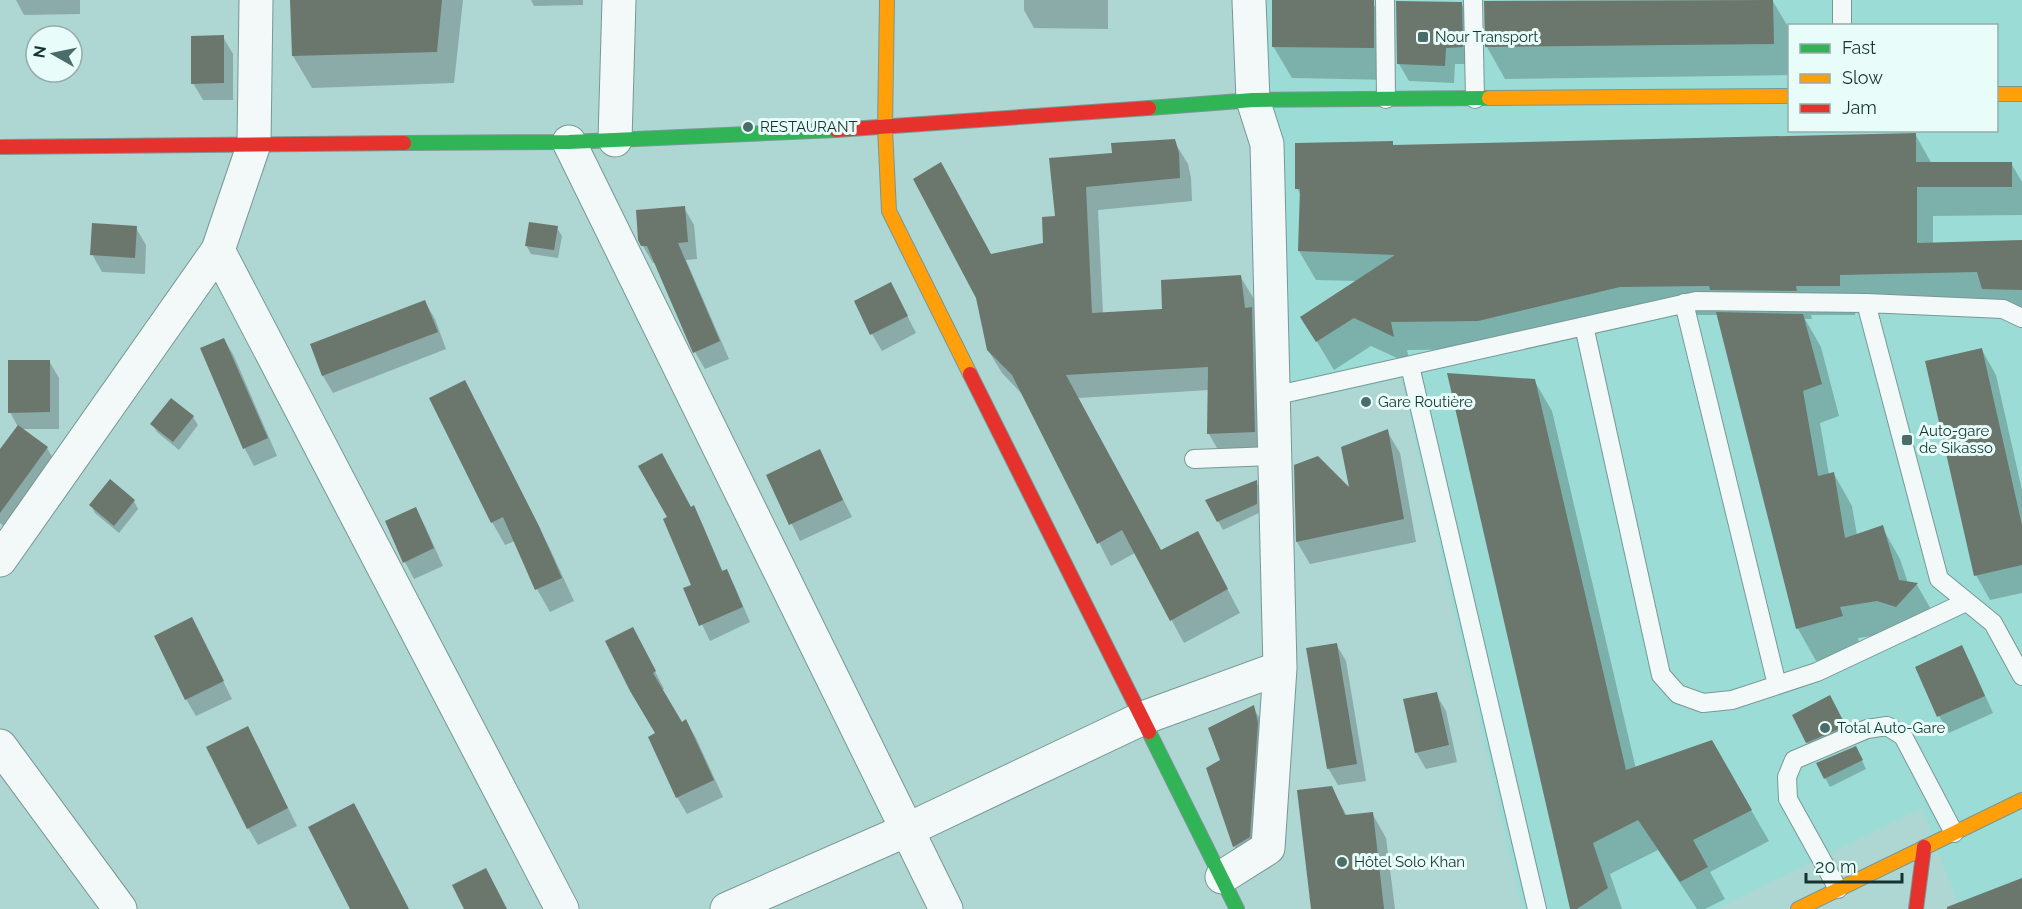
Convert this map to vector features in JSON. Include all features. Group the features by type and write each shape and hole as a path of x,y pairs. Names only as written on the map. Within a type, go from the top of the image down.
{"main road":[{"path":"887,0 885,128 890,210 1237,909"},
{"path":"1998,94 2022,94"},
{"path":"0,147 569,142 885,128 1253,100 1788,96"},
{"path":"1798,909 2022,800"},
{"path":"1916,909 1924,847"}],"street":[{"path":"0,560 218,250 255,144 256,0"},
{"path":"615,140 619,0"},
{"path":"1222,878 1268,848 1280,668 1267,144 1253,100 1249,0"},
{"path":"569,142 946,909"},
{"path":"218,250 562,909"},
{"path":"727,909 907,830 1143,718 1280,668"},
{"path":"0,746 120,909"}],"lane":[{"path":"1385,0 1386,99"},
{"path":"1473,0 1475,99"},
{"path":"1842,0 1842,24"},
{"path":"1273,396 1696,301 1866,303 2003,309 2022,318"},
{"path":"1684,303 1777,685"},
{"path":"1866,303 1939,579 1993,623 2022,676"},
{"path":"1584,326 1661,675 1678,694 1703,703 1732,700 1816,672 1966,602"},
{"path":"1410,366 1537,909"},
{"path":"1194,459 1275,456"},
{"path":"1838,889 1788,799 1787,777 1794,760 1867,729 1887,726 1903,736 1954,833"}],"shaded area":[{"path":"1266,0 2022,0 2022,909 1958,904 1922,808 1717,909 1522,909 1401,379 1280,404"}],"building":[{"path":"290,0 442,0 437,52 292,56"},
{"path":"1272,0 1374,0 1374,48 1272,47"},
{"path":"1773,0 1774,44 1485,47 1484,1"},
{"path":"1396,1 1462,2 1463,47 1446,48 1445,66 1397,64"},
{"path":"224,35 224,83 191,84 191,36"},
{"path":"1916,133 1916,162 2012,162 2012,187 1917,187 1917,243 2022,240 2022,290 1982,289 1977,272 1840,275 1840,286 1796,286 1797,291 1710,290 1709,286 1620,287 1478,321 1391,322 1394,337 1354,318 1316,342 1300,317 1395,255 1298,251 1300,189 1295,189 1295,143 1393,141 1393,145"},
{"path":"1175,139 1179,153 1180,178 1086,187 1092,313 1162,309 1161,280 1241,275 1245,308 1252,307 1255,432 1207,434 1208,367 1066,375 1161,550 1198,531 1228,589 1170,621 1122,530 1097,544 1012,375 987,350 976,298 913,179 941,162 991,254 1043,243 1042,217 1055,216 1049,158 1112,153 1111,143"},
{"path":"685,206 688,242 678,243 720,341 693,353 647,246 641,246 638,240 636,210"},
{"path":"529,222 558,226 554,250 525,246"},
{"path":"92,223 137,226 135,258 90,255"},
{"path":"891,282 908,316 870,335 854,301"},
{"path":"425,300 438,332 322,376 310,344"},
{"path":"1716,312 1803,314 1822,384 1803,391 1818,476 1834,472 1845,538 1883,525 1899,580 1918,583 1896,607 1877,601 1840,607 1843,616 1796,629"},
{"path":"224,338 268,438 243,449 200,348"},
{"path":"1982,348 2022,525 2022,565 1974,576 1925,361"},
{"path":"8,360 50,360 50,412 8,413"},
{"path":"1447,373 1535,379 1626,770 1712,740 1752,810 1693,840 1708,867 1680,882 1638,820 1593,843 1608,888 1577,909 1570,909"},
{"path":"465,380 539,526 562,578 535,590 503,517 491,523 429,398"},
{"path":"171,398 194,416 173,442 150,424"},
{"path":"18,425 48,447 0,513 0,449"},
{"path":"1388,429 1404,519 1296,542 1294,465 1318,456 1349,487 1341,447"},
{"path":"820,449 843,500 789,525 766,475"},
{"path":"662,453 691,507 694,505 722,571 727,569 743,607 699,626 683,588 691,585 663,519 667,517 638,466"},
{"path":"110,479 135,500 114,526 89,505"},
{"path":"1257,480 1257,504 1217,522 1205,500"},
{"path":"416,507 434,548 403,563 385,521"},
{"path":"192,617 224,681 185,700 154,636"},
{"path":"633,627 656,671 653,673 682,722 686,719 714,780 676,798 648,737 655,733 630,691 605,641"},
{"path":"1337,643 1357,764 1327,769 1306,648"},
{"path":"1962,645 1985,696 1937,717 1915,667"},
{"path":"1437,692 1449,745 1415,753 1403,699"},
{"path":"1830,695 1846,726 1806,743 1792,715"},
{"path":"1254,705 1258,723 1250,837 1233,847 1206,768 1220,760 1208,728"},
{"path":"248,726 288,808 247,829 206,747"},
{"path":"1856,746 1863,760 1824,779 1816,763"},
{"name":"Hôtel Solo Khan","path":"1332,786 1345,815 1373,812 1384,909 1311,909 1297,790"},
{"path":"354,803 409,909 350,909 308,827"},
{"path":"486,868 507,909 464,909 452,885"},
{"path":"2022,878 2022,909 1947,909 1947,907"}],"traffic: fast":[{"path":"1149,108 1253,100 1489,98"},
{"path":"404,143 569,142 836,130"},
{"path":"1149,732 1237,909"}],"traffic: slow":[{"path":"887,0 885,128 889,211 970,374"},
{"path":"1998,94 2022,94"},
{"path":"1489,98 1788,96"},
{"path":"1798,909 2022,800"}],"traffic: jam":[{"path":"836,130 1149,108"},
{"path":"0,147 404,143"},
{"path":"970,374 1149,732"},
{"path":"1916,909 1924,847"}],"place":[{"name":"Nour Transport","path":"1423,37"},
{"name":"RESTAURANT","path":"748,127"},
{"name":"Gare Routière","path":"1366,402"},
{"name":"Auto-gare de Sikasso","path":"1907,440"},
{"name":"Total Auto-Gare","path":"1825,728"},
{"name":"Hôtel Solo Khan","path":"1342,862"}]}
